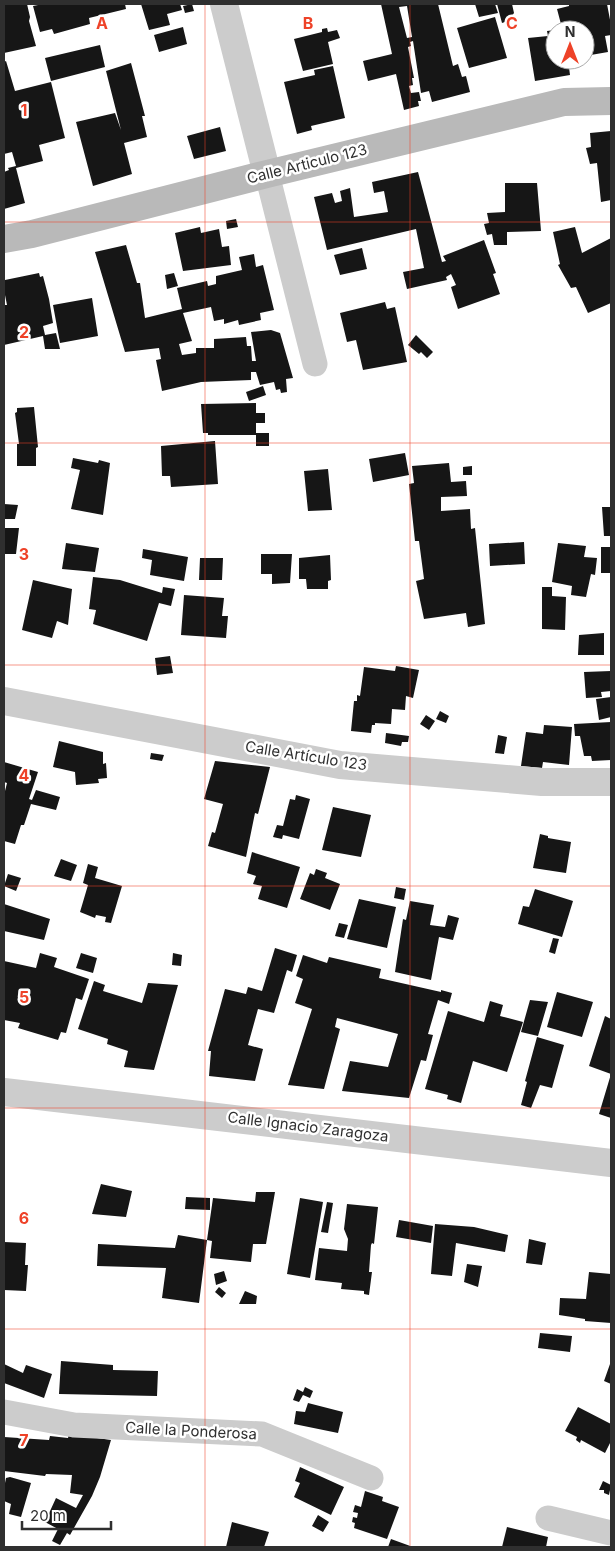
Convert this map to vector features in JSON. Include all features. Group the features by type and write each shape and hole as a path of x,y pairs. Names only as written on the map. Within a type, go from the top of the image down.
{"main road":[{"name":"Calle Articulo 123","path":"4,239 32,234 267,174 564,102 611,101"}],"street":[{"path":"224,4 315,364"},
{"name":"Calle Artículo 123","path":"4,701 340,765 542,782 611,782"},
{"name":"Calle Ignacio Zaragoza","path":"4,1092 611,1163"},
{"name":"Calle la Ponderosa","path":"4,1412 74,1425 262,1434 371,1478"},
{"path":"548,1518 611,1533"}],"building":[{"path":"4,4 27,4 29,21 36,46 4,53"},
{"path":"43,4 125,4 126,9 89,18 90,24 54,34 52,29 40,32 33,6"},
{"path":"141,4 180,4 182,10 167,14 170,25 149,30"},
{"path":"192,4 194,11 185,13 183,6"},
{"path":"381,4 438,4 453,66 458,64 462,77 466,76 470,92 432,102 429,91 421,93 413,41 410,42 411,46 408,47 414,78 412,78 413,85 409,86 411,93 419,92 421,101 418,101 419,106 404,110 396,74 368,81 363,61 392,54","holes":["407,6 412,37 407,38 399,7"]},
{"path":"475,4 495,4 498,13 479,17"},
{"path":"497,4 512,4 514,13 508,21 502,23"},
{"path":"569,4 607,4 611,25 611,35 605,36 608,52 595,54 595,20 560,20 557,9 569,6"},
{"path":"495,17 507,58 469,68 457,28"},
{"path":"183,27 187,44 159,52 154,35"},
{"path":"327,28 328,32 337,30 340,38 328,42 333,64 303,71 294,39 322,32 322,29"},
{"path":"545,36 545,70 569,70 570,75 535,81 528,38"},
{"path":"100,45 105,67 51,81 45,58"},
{"path":"6,61 15,91 51,82 65,138 39,145 43,161 16,168 25,203 4,209 4,172 9,170 8,168 16,166 12,152 4,154 4,62"},
{"path":"131,63 145,116 142,116 147,137 124,143 132,174 93,186 76,122 115,113 121,130 106,71"},
{"path":"333,66 345,118 311,126 312,130 297,134 284,82 315,75 314,70"},
{"path":"220,127 226,151 194,159 187,136"},
{"path":"611,131 611,200 601,202 597,163 590,164 586,148 591,147 590,133"},
{"path":"418,172 442,262 446,261 443,256 484,240 496,273 493,274 500,294 458,309 451,287 456,285 451,274 446,277 447,280 407,289 403,272 424,268 416,229 327,250 314,197 332,193 335,203 342,201 340,191 350,188 354,217 388,212 384,191 374,193 372,182"},
{"path":"505,183 537,183 541,231 507,232 507,245 494,245 492,234 487,235 484,224 489,223 487,213 505,212"},
{"path":"236,219 238,227 227,229 226,221"},
{"path":"200,227 201,233 219,229 222,247 229,246 231,265 183,271 175,233"},
{"path":"575,227 582,253 611,238 611,303 588,313 576,287 571,288 558,265 560,264 553,232"},
{"path":"126,245 137,283 140,283 145,318 182,309 177,288 207,281 208,286 216,284 216,276 242,270 239,257 254,254 256,267 263,265 274,310 260,313 261,320 239,325 238,320 224,324 224,319 214,321 211,307 183,313 192,341 179,344 182,355 196,353 196,348 214,348 214,339 246,337 247,346 251,346 252,361 256,361 251,332 271,330 280,333 293,378 286,379 287,392 281,393 280,389 276,390 274,382 260,385 256,372 251,372 251,380 201,382 162,391 156,360 161,359 159,348 125,352 95,252"},
{"path":"362,248 367,269 340,275 334,255"},
{"path":"39,273 40,277 43,276 53,323 43,326 45,335 56,333 60,349 45,349 43,336 4,345 4,305 7,305 4,290 5,280"},
{"path":"174,273 178,286 167,289 165,275"},
{"path":"92,298 98,336 60,343 53,305"},
{"path":"385,302 387,309 395,307 407,362 363,370 356,340 347,342 340,313"},
{"path":"416,335 433,352 427,358 421,352 419,354 408,345"},
{"path":"263,386 266,395 249,401 246,392"},
{"path":"256,403 256,413 265,413 265,423 256,423 256,435 208,435 208,433 203,433 201,404"},
{"path":"34,407 38,447 36,448 36,466 17,466 17,444 19,444 15,413 17,408"},
{"path":"256,433 269,433 269,446 256,446"},
{"path":"215,441 218,484 171,487 170,476 162,476 161,446"},
{"path":"405,453 409,475 373,482 369,459"},
{"path":"73,458 98,463 99,460 110,463 103,515 71,509 80,470 71,468"},
{"path":"449,463 451,482 466,481 467,496 441,497 441,511 470,509 471,529 475,528 485,624 468,627 466,613 424,619 416,581 424,579 419,541 415,541 409,484 414,483 412,466"},
{"path":"472,466 472,475 463,475 463,467"},
{"path":"328,469 332,510 308,511 304,471"},
{"path":"4,504 18,505 15,519 4,519"},
{"path":"602,507 611,507 611,536 604,536"},
{"path":"4,528 19,528 16,554 4,554"},
{"path":"524,542 525,564 490,566 489,544"},
{"path":"66,543 99,548 95,572 62,569"},
{"path":"558,543 586,546 584,557 597,558 595,575 591,574 586,597 571,595 572,586 552,582"},
{"path":"601,547 611,547 611,573 601,573"},
{"path":"143,549 188,557 184,581 150,575 152,560 142,558"},
{"path":"261,554 292,554 290,583 272,584 272,574 261,574"},
{"path":"330,555 331,580 328,581 328,589 307,589 306,579 299,579 299,558"},
{"path":"200,558 223,558 222,580 199,580"},
{"path":"93,577 120,580 162,593 163,587 175,589 171,606 159,603 147,641 93,624 96,610 89,609"},
{"path":"33,580 72,589 68,625 57,621 52,638 22,630"},
{"path":"542,587 552,587 552,596 566,597 565,630 542,629"},
{"path":"184,595 224,598 222,616 228,616 226,638 181,635"},
{"path":"604,633 604,655 578,655 579,635"},
{"path":"170,656 173,673 157,675 155,658"},
{"path":"396,666 419,670 413,698 406,696 405,710 392,709 391,724 375,723 375,725 372,725 371,733 351,731 354,701 357,701 357,695 360,696 364,667 395,671"},
{"path":"611,671 611,691 601,692 602,697 586,698 584,672"},
{"path":"611,697 611,717 599,720 596,699"},
{"path":"440,711 449,716 446,723 436,719"},
{"path":"426,715 435,721 429,730 420,724"},
{"path":"611,722 611,760 592,761 591,756 584,756 580,736 575,736 574,724"},
{"path":"544,725 572,727 569,765 543,762 542,768 521,766 526,732 543,734"},
{"path":"386,733 409,736 408,742 402,742 401,746 385,743"},
{"path":"498,735 507,737 504,754 495,753"},
{"path":"59,741 103,752 103,764 106,763 107,778 98,779 99,783 76,785 75,772 53,767"},
{"path":"151,753 164,755 162,761 150,759"},
{"path":"215,761 270,767 258,814 255,813 246,857 208,846 212,832 215,833 223,804 204,799"},
{"path":"4,762 38,772 29,799 32,800 36,790 60,797 56,810 31,804 15,844 4,841 4,795 7,783 4,782"},
{"path":"296,795 310,799 299,839 283,835 282,839 273,837 277,825 283,826 290,799 295,800"},
{"path":"333,807 371,815 361,857 322,850"},
{"path":"540,834 548,836 548,838 571,842 566,873 533,868"},
{"path":"252,852 300,867 287,908 258,899 262,886 253,884 256,876 247,873"},
{"path":"61,859 77,865 71,881 54,876"},
{"path":"88,864 98,867 95,878 122,886 111,923 105,922 106,917 96,915 95,918 80,912 88,885 83,883"},
{"path":"316,869 327,873 325,878 340,884 330,910 300,899 310,873 314,875"},
{"path":"8,874 21,878 16,891 4,886"},
{"path":"396,887 406,889 404,900 394,898"},
{"path":"535,889 573,901 562,937 518,924 523,906 529,907"},
{"path":"359,899 396,907 387,948 347,939"},
{"path":"410,901 434,905 430,925 445,927 448,915 459,918 453,940 439,937 431,980 395,972 403,919 406,920"},
{"path":"4,904 50,919 44,940 4,931"},
{"path":"339,923 348,925 344,938 335,936"},
{"path":"553,938 559,939 555,954 549,952"},
{"path":"275,948 297,955 292,972 287,970 274,1013 258,1009 248,1045 263,1049 255,1081 209,1076 211,1051 208,1051 225,989 246,994 248,987 262,991"},
{"path":"40,953 57,958 54,967 89,979 82,1000 76,998 66,1033 61,1032 58,1040 18,1028 20,1023 4,1020 4,961 36,968"},
{"path":"81,953 97,958 93,973 76,968"},
{"path":"173,953 182,955 181,966 172,965"},
{"path":"303,955 327,963 329,957 381,969 379,978 452,993 449,1004 438,1000 428,1034 433,1035 426,1061 421,1060 409,1098 342,1091 350,1061 388,1067 398,1034 337,1018 335,1027 340,1029 324,1089 288,1085 312,1009 295,1003 303,979 296,976"},
{"path":"94,981 105,985 103,991 142,1003 148,983 178,985 154,1070 124,1067 128,1051 107,1044 108,1039 78,1029"},
{"path":"557,992 593,1002 582,1037 547,1027"},
{"path":"530,1000 548,1002 538,1036 521,1032"},
{"path":"490,1001 503,1005 500,1016 523,1022 507,1072 473,1061 461,1103 447,1099 448,1095 425,1089 448,1011 484,1022"},
{"path":"605,1016 611,1019 611,1074 589,1066"},
{"path":"537,1037 564,1045 552,1088 540,1085 531,1108 521,1105 527,1082 525,1081"},
{"path":"611,1074 611,1118 599,1114"},
{"path":"101,1184 132,1191 126,1217 92,1214"},
{"path":"256,1192 275,1192 266,1244 253,1244 251,1262 210,1258 212,1241 207,1240 213,1198 255,1202"},
{"path":"186,1197 210,1198 210,1210 185,1209"},
{"path":"300,1198 323,1202 310,1278 287,1274"},
{"path":"327,1202 333,1203 328,1233 321,1232"},
{"path":"347,1204 378,1207 374,1244 372,1243 371,1245 369,1272 372,1272 369,1295 364,1294 364,1291 341,1289 342,1283 315,1280 319,1248 347,1251 348,1239 344,1229"},
{"path":"399,1220 433,1226 431,1243 396,1237"},
{"path":"435,1224 474,1227 508,1235 505,1252 456,1243 452,1276 431,1274"},
{"path":"178,1235 207,1240 199,1303 162,1298 166,1268 97,1266 98,1244 175,1248"},
{"path":"529,1239 546,1243 542,1265 526,1263"},
{"path":"4,1242 26,1243 25,1265 28,1265 26,1291 4,1290"},
{"path":"467,1264 482,1266 478,1287 464,1282"},
{"path":"224,1271 227,1281 216,1285 214,1274"},
{"path":"589,1272 611,1274 611,1323 585,1321 585,1319 559,1315 560,1298 586,1299"},
{"path":"219,1287 226,1293 222,1298 215,1292"},
{"path":"245,1291 257,1296 256,1304 239,1304"},
{"path":"540,1333 572,1336 570,1352 538,1348"},
{"path":"61,1361 113,1365 113,1370 158,1371 157,1396 59,1394"},
{"path":"4,1364 23,1373 26,1365 52,1374 44,1398 4,1383"},
{"path":"611,1364 611,1384 604,1381"},
{"path":"305,1387 313,1391 310,1398 303,1395 299,1402 293,1400 297,1389 303,1392"},
{"path":"308,1403 343,1412 338,1433 294,1424 296,1411 305,1412"},
{"path":"578,1407 611,1424 611,1441 605,1453 581,1440 580,1443 576,1440 577,1437 565,1431"},
{"path":"69,1434 111,1440 92,1496 70,1535 67,1533 60,1545 52,1541 58,1529 45,1522 56,1498 76,1508 83,1495 70,1493 72,1475 46,1474 45,1476 4,1471 4,1437 49,1440 50,1436 68,1438"},
{"path":"300,1467 344,1487 331,1515 294,1497 300,1483 295,1481"},
{"path":"10,1477 31,1483 21,1517 9,1514 11,1504 4,1501 6,1478"},
{"path":"603,1481 611,1485 609,1495 604,1493 604,1490 599,1490"},
{"path":"365,1491 383,1497 382,1501 399,1507 387,1539 354,1528 353,1517 357,1518 358,1513 353,1512 355,1505 361,1507"},
{"path":"318,1515 329,1522 323,1532 312,1526"},
{"path":"232,1522 269,1532 264,1547 226,1547"},
{"path":"507,1527 548,1537 546,1547 502,1547"},
{"path":"391,1539 413,1547 388,1547"}]}
